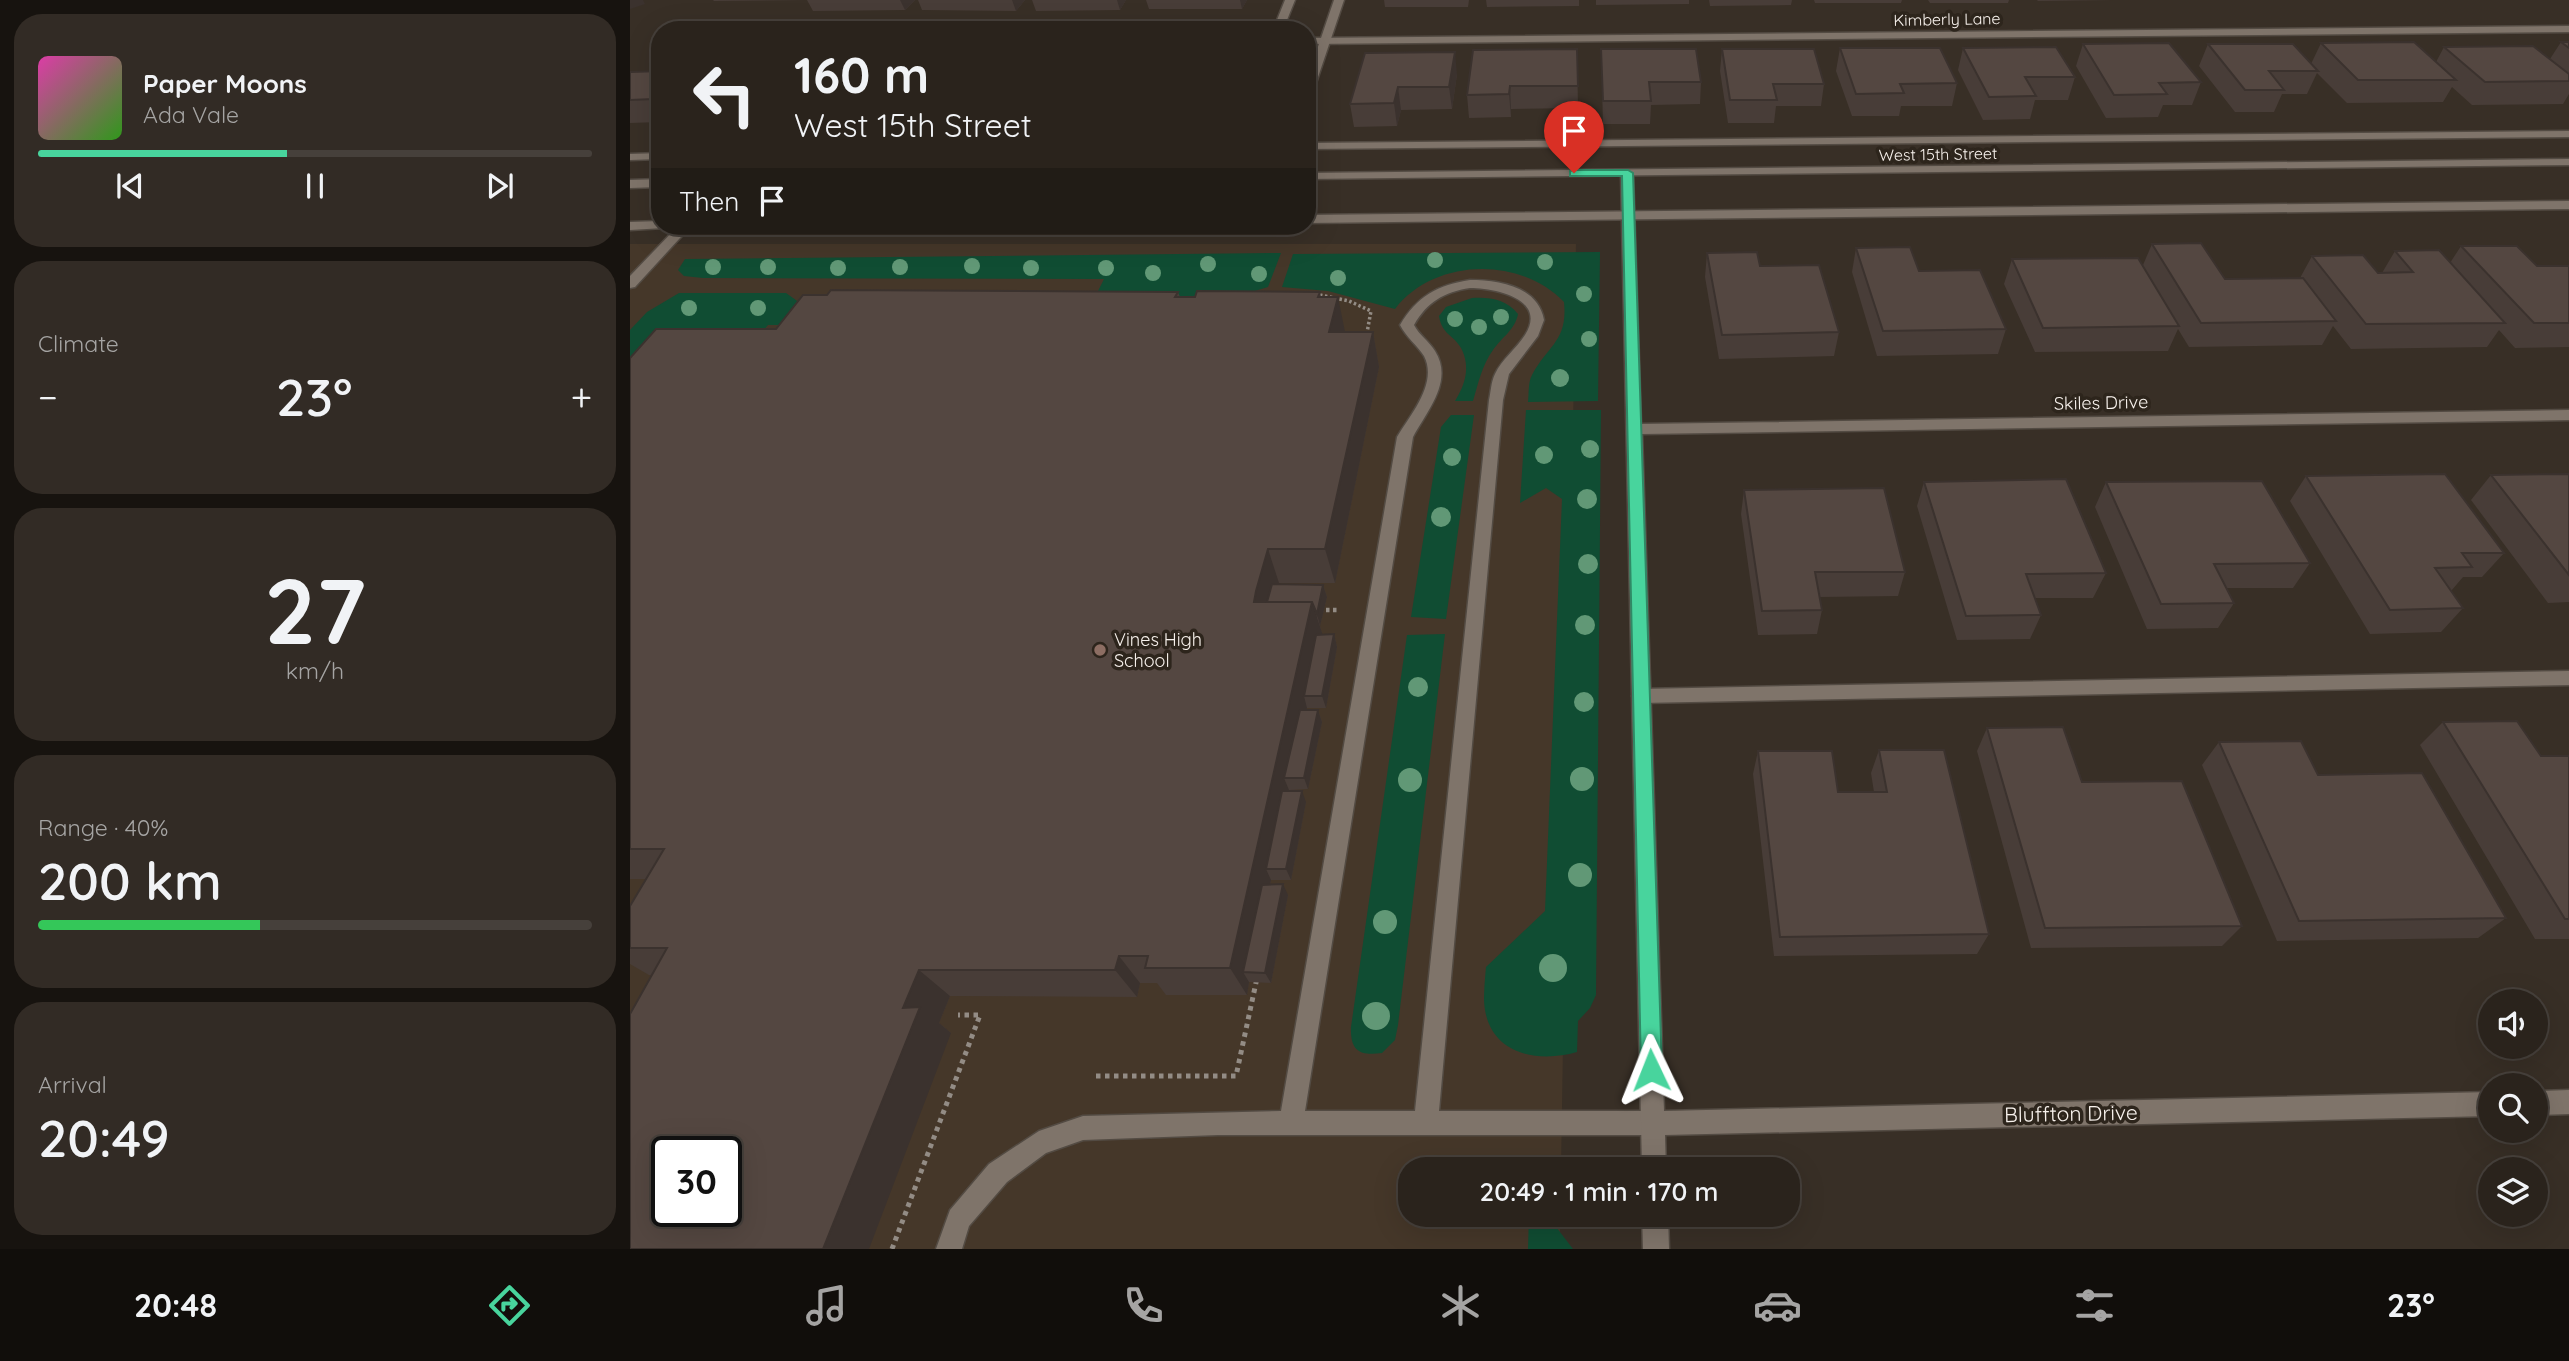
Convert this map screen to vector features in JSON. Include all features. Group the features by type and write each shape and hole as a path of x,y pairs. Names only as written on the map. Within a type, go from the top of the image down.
{"street":[{"path":"1282,21 1290,0"},
{"path":"1316,69 1339,0"},
{"name":"Kimberly Lane","path":"1316,41 2569,29"},
{"path":"1316,146 2569,134"},
{"path":"630,157 651,156"},
{"name":"West 15th Street","path":"1316,176 2569,162"},
{"path":"1628,173 1654,1157"},
{"path":"630,184 651,183"},
{"path":"1316,219 2569,205"},
{"path":"630,226 651,225"},
{"path":"630,284 676,235"},
{"path":"1291,1125 1405,437 1436,383 1435,367 1428,351 1412,337 1407,325 1413,311 1428,298 1449,287 1475,283 1504,286 1527,298 1537,311 1536,328 1500,376 1496,400 1426,1125"},
{"name":"Skiles Drive","path":"1634,429 2569,415"},
{"path":"1642,696 2569,678"},
{"path":"2548,1103 2569,1102"},
{"name":"Bluffton Drive","path":"949,1249 959,1219 998,1172 1039,1143 1083,1128 1218,1123 1653,1123 2478,1104"},
{"path":"1655,1227 1656,1249"}],"path":[{"path":"1304,293 1349,301 1371,311 1364,348"},
{"path":"1336,623 1342,597"},
{"path":"1316,610 1339,610"},
{"path":"1096,1076 1236,1076 1259,970"},
{"path":"891,1249 980,1014 958,1015"}],"shaded area":[{"name":"Vines High School","path":"630,244 1576,244 1561,1157 1398,1157 1398,1227 1560,1227 1560,1249 630,1249"}],"green space":[{"path":"1600,252 1598,401 1528,402 1531,378 1556,342 1563,326 1564,302 1546,287 1525,277 1478,269 1454,272 1432,280 1412,292 1395,309 1328,291 1282,287 1293,254"},
{"path":"1281,253 1268,287 1201,307 1097,293 1104,279 703,278 684,276 678,270 685,259"},
{"path":"679,293 786,293 800,303 788,325 768,325 734,364 630,426 630,330 647,312"},
{"path":"1472,298 1497,300 1518,314 1511,329 1489,356 1473,401 1455,401 1464,382 1466,362 1461,348 1445,331 1439,316 1446,307"},
{"path":"1526,410 1601,410 1596,995 1590,1008 1578,1021 1577,1052 1545,1056 1530,1055 1503,1043 1493,1032 1484,1000 1486,967 1545,911 1562,499 1546,488 1520,503"},
{"path":"1451,415 1474,415 1446,619 1411,617 1441,427"},
{"path":"1445,634 1398,1025 1395,1040 1382,1053 1368,1054 1355,1047 1351,1027 1407,635"},
{"path":"1529,1227 1556,1227 1573,1249 1528,1249"}],"building":[{"path":"2414,42 2456,80 2358,80 2321,43"},
{"path":"2169,43 2201,82 2159,83 2167,94 2114,95 2083,44"},
{"path":"2208,44 2293,44 2318,71 2269,71 2284,90 2245,90"},
{"path":"2533,46 2569,74 2569,81 2485,82 2444,47"},
{"path":"2056,47 2075,77 2025,77 2036,96 1989,97 1963,48"},
{"path":"1840,48 1940,48 1957,83 1900,84 1904,93 1856,94"},
{"path":"1577,49 1578,86 1510,86 1509,94 1467,95 1473,50"},
{"path":"1601,49 1696,49 1701,82 1649,82 1651,101 1603,101"},
{"path":"1722,49 1814,49 1824,84 1773,84 1777,100 1730,100"},
{"path":"1455,52 1449,87 1398,87 1394,103 1350,104 1365,53"},
{"path":"651,71 651,99 630,100 630,72"},
{"path":"2201,243 2225,279 2303,278 2336,321 2201,323 2152,244"},
{"path":"2461,246 2517,246 2537,266 2569,266 2569,323 2534,323"},
{"path":"1910,247 1919,271 1980,270 2006,329 1883,331 1856,248"},
{"path":"2439,250 2505,323 2366,324 2312,256 2363,255 2378,273 2413,272 2395,251"},
{"path":"1757,252 1760,266 1819,265 1839,332 1722,335 1707,253"},
{"path":"2138,258 2179,326 2043,328 2012,259"},
{"name":"Vines High School","path":"831,290 1178,292 1175,297 1195,297 1197,291 1320,292 1318,297 1338,297 1329,332 1373,332 1325,549 1268,549 1256,591 1254,602 1312,602 1230,968 1145,968 1148,956 1119,956 1115,970 919,970 903,1008 920,1007 823,1249 630,1249 630,1014 667,948 630,948 630,906 664,849 630,849 630,358 656,329 776,329 803,295 827,295"},
{"path":"2445,474 2504,553 2462,553 2472,567 2435,568 2463,608 2390,610 2306,476"},
{"path":"2569,474 2569,575 2491,475"},
{"path":"2066,479 2106,573 2026,574 2041,615 1966,616 1924,482"},
{"path":"2262,481 2310,563 2214,564 2234,603 2161,604 2106,482"},
{"path":"1884,488 1905,572 1815,572 1822,610 1762,611 1744,490"},
{"path":"1272,584 1323,585 1317,614 1312,602 1267,602"},
{"path":"1334,634 1322,696 1304,696 1316,635"},
{"path":"1300,710 1318,710 1304,778 1284,778"},
{"path":"2517,721 2541,756 2569,756 2569,919 2565,919 2443,722"},
{"path":"2063,727 2082,782 2182,781 2242,926 2045,928 1987,728"},
{"path":"2301,741 2318,775 2422,773 2506,918 2299,921 2219,742"},
{"path":"1879,750 1944,750 1989,934 1780,937 1758,751 1832,751 1838,792 1887,792"},
{"path":"1282,791 1302,791 1286,869 1266,869"},
{"path":"1283,884 1265,973 1243,972 1262,885"}],"place":[{"name":"Vines High School","path":"1100,650"}],"route":[{"path":"1574,173 1628,173 1651,1070"}]}
